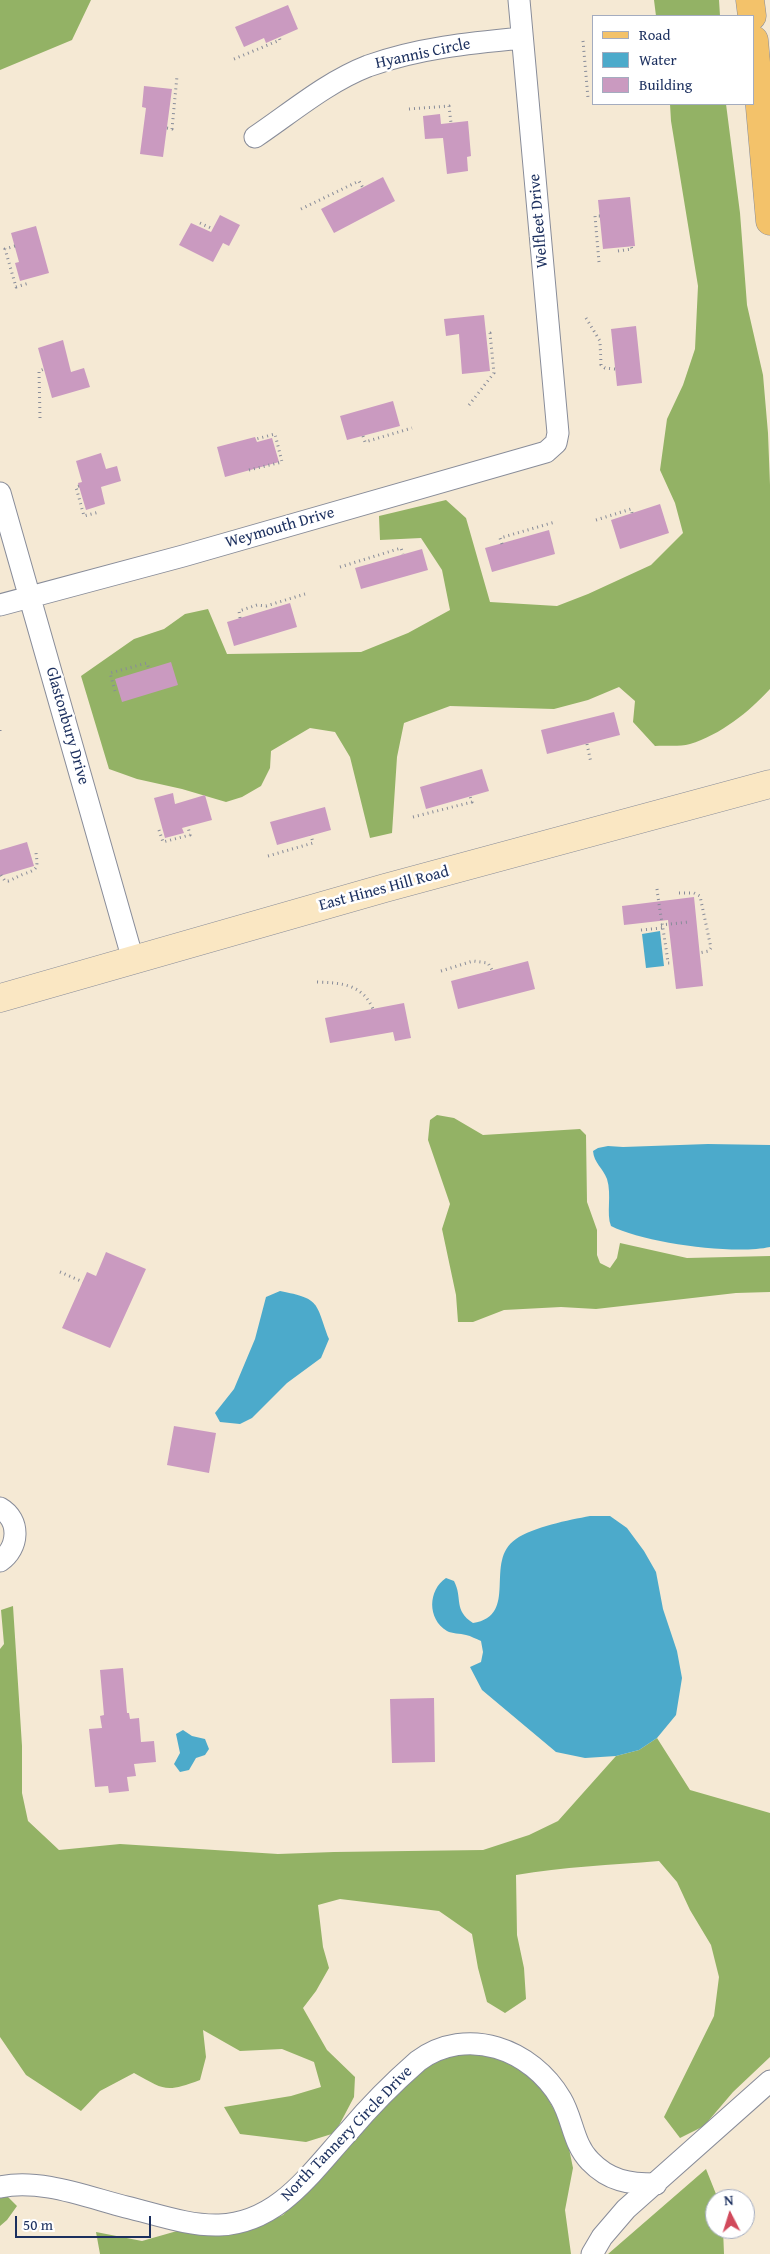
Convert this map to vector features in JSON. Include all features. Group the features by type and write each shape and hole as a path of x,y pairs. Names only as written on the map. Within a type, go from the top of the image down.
{"main road":[{"path":"750,0 752,15"},
{"path":"755,51 770,221"}],"street":[{"name":"Welfleet Drive","path":"518,0 558,433 556,443"},
{"name":"Hyannis Circle","path":"255,137 324,89 367,67 454,44 522,38"},
{"name":"Weymouth Drive","path":"0,605 183,556 546,452 556,443"},
{"name":"Glastonbury Drive","path":"0,493 133,960"},
{"name":"East Hines Hill Road","path":"0,998 385,888 770,784"},
{"path":"0,1508 11,1518 15,1528 12,1548 0,1561"},
{"name":"North Tannery Circle Drive","path":"0,2187 31,2184 198,2225 232,2224 252,2219 275,2207 295,2191 350,2129 418,2060 431,2051 445,2046 480,2043 516,2054 547,2080 561,2099 577,2144 588,2160 600,2170 612,2178 631,2184 656,2184"},
{"path":"592,2254 602,2238 626,2209 770,2081"}],"path":[{"path":"234,59 280,40 279,37"},
{"path":"583,41 588,98 590,98"},
{"path":"167,128 172,129 177,76"},
{"path":"408,109 449,106 451,123"},
{"path":"300,209 360,182 363,188"},
{"path":"600,216 595,216 600,262"},
{"path":"200,223 213,229"},
{"path":"15,246 5,249 16,287 29,283"},
{"path":"618,250 632,249 632,246"},
{"path":"586,318 600,341 601,365 605,368 615,369"},
{"path":"469,405 494,373 490,333 486,333"},
{"path":"40,418 39,370 44,369"},
{"path":"363,436 365,442 412,428"},
{"path":"249,470 282,462 275,434 256,439"},
{"path":"79,486 76,487 84,516 99,512"},
{"path":"596,520 631,509 632,513"},
{"path":"502,544 500,538 555,522"},
{"path":"340,568 401,548 403,554"},
{"path":"240,618 239,611 257,606 266,606 305,594"},
{"path":"115,691 110,674 147,663 149,669"},
{"path":"586,744 591,763"},
{"path":"413,817 472,802 470,796"},
{"path":"160,830 163,842 190,835 188,827"},
{"path":"268,856 313,843 311,835"},
{"path":"2,875 5,881 8,881 36,869 36,853"},
{"path":"657,889 668,963 673,962"},
{"path":"679,893 694,893 700,896 711,948 709,951 699,953"},
{"path":"641,930 689,922"},
{"path":"441,971 473,961 488,963 492,970"},
{"path":"317,982 344,983 358,989 373,1009"},
{"path":"60,1272 82,1282"}],"green space":[{"path":"0,0 91,0 72,40 0,70"},
{"path":"654,0 719,0 720,15 656,15"},
{"path":"670,105 726,105 740,213 747,305 763,375 768,433 770,485 770,689 753,706 723,729 701,740 681,745 655,746 633,722 635,701 619,687 588,700 554,709 450,706 404,723 397,757 392,833 370,838 350,757 335,732 310,728 271,751 270,768 261,786 242,797 226,802 182,789 137,779 109,769 81,676 134,639 164,629 185,614 208,609 227,654 361,652 408,633 450,610 442,570 421,538 380,540 379,516 446,500 466,518 490,602 557,606 651,565 683,533 675,503 660,470 667,419 683,385 695,349 698,286 671,121"},
{"path":"437,1115 454,1118 483,1135 580,1129 586,1135 587,1202 597,1230 597,1255 600,1263 610,1268 617,1258 620,1243 687,1258 770,1256 770,1292 736,1293 596,1309 561,1307 504,1310 473,1322 458,1322 456,1295 442,1229 450,1204 428,1140 430,1120"},
{"path":"13,1606 22,1746 22,1793 28,1821 59,1850 120,1844 278,1854 483,1850 529,1835 558,1821 616,1756 639,1750 657,1738 690,1790 770,1813 770,2057 733,2092 704,2126 680,2138 664,2117 714,2016 719,1977 711,1945 690,1910 677,1882 659,1861 605,1865 516,1875 517,1935 524,1968 526,1999 505,2013 487,2002 472,1934 439,1911 340,1899 318,1905 323,1947 329,1968 316,1991 303,2008 327,2050 355,2077 354,2097 335,2133 306,2142 240,2134 224,2107 291,2096 321,2087 314,2062 282,2049 240,2051 203,2030 206,2057 200,2080 179,2087 166,2088 134,2073 100,2091 81,2111 26,2075 0,2037 0,1649 4,1644 1,1610"},
{"path":"466,2051 498,2053 522,2066 543,2090 565,2129 573,2168 565,2210 571,2254 100,2254 96,2232 142,2241 177,2231 248,2230 283,2215 359,2131 428,2060"},
{"path":"706,2169 714,2189 705,2189 705,2239 723,2239 724,2254 608,2254"},
{"path":"6,2195 17,2206 0,2226 0,2197"}],"water":[{"path":"660,931 664,966 646,968 642,934"},
{"path":"770,1145 770,1247 734,1249 689,1246 645,1238 611,1226 607,1179 595,1159 593,1151 608,1146"},
{"path":"280,1291 303,1297 315,1304 329,1339 321,1358 287,1383 252,1418 240,1424 220,1422 215,1413 234,1389 255,1339 266,1297"},
{"path":"590,1516 610,1516 627,1528 644,1551 656,1572 663,1609 677,1651 682,1678 676,1715 657,1738 639,1750 616,1756 585,1758 556,1752 482,1690 470,1667 481,1662 483,1652 481,1641 468,1635 451,1633 440,1626 433,1612 432,1605 436,1590 446,1578 454,1581 461,1608 467,1618 473,1623 487,1618 495,1610 499,1599 502,1560 507,1549 516,1539 541,1528"},
{"path":"183,1730 192,1736 205,1739 209,1749 205,1755 196,1758 189,1770 180,1772 174,1764 180,1753 176,1734"}],"building":[{"path":"288,5 298,29 266,43 264,38 244,47 235,27"},
{"path":"144,86 172,89 163,157 140,154 146,108 142,107"},
{"path":"440,114 441,124 468,121 471,156 467,157 468,171 447,174 443,138 425,139 423,116"},
{"path":"383,177 395,201 334,233 321,209"},
{"path":"630,197 635,246 603,249 598,200"},
{"path":"220,215 240,225 229,246 223,243 213,262 179,245 191,223 211,232"},
{"path":"36,226 49,273 20,281 15,263 19,262 11,233"},
{"path":"484,315 490,371 462,374 459,334 446,336 444,319"},
{"path":"636,326 642,383 617,386 611,329"},
{"path":"63,340 71,372 84,368 90,387 52,398 38,348"},
{"path":"393,401 400,426 347,440 340,416"},
{"path":"255,437 257,442 272,438 279,462 225,477 217,447"},
{"path":"101,453 106,469 117,466 121,481 101,487 105,504 86,510 78,483 82,482 76,461"},
{"path":"660,504 669,533 620,549 611,520"},
{"path":"549,530 555,554 492,572 485,548"},
{"path":"422,549 428,570 361,589 355,568"},
{"path":"290,603 297,627 234,646 227,622"},
{"path":"171,662 178,685 122,702 115,679"},
{"path":"614,712 620,735 547,754 541,730"},
{"path":"482,769 489,791 426,809 420,787"},
{"path":"173,793 175,804 205,795 212,820 182,828 184,833 165,838 154,798"},
{"path":"325,807 331,830 277,845 270,822"},
{"path":"27,842 34,866 0,876 0,850"},
{"path":"694,897 703,986 676,989 668,920 624,925 622,906"},
{"path":"528,961 535,989 458,1009 451,981"},
{"path":"404,1003 411,1038 395,1041 393,1032 330,1043 325,1018"},
{"path":"106,1252 146,1269 110,1348 62,1328 87,1272 96,1276"},
{"path":"174,1426 216,1433 209,1473 167,1465"},
{"path":"123,1668 127,1713 129,1713 130,1719 139,1718 141,1742 154,1741 156,1762 134,1764 136,1776 127,1777 129,1791 109,1793 108,1786 95,1787 89,1729 102,1728 100,1716 104,1715 100,1670"},
{"path":"434,1698 435,1762 392,1763 390,1699"}]}
